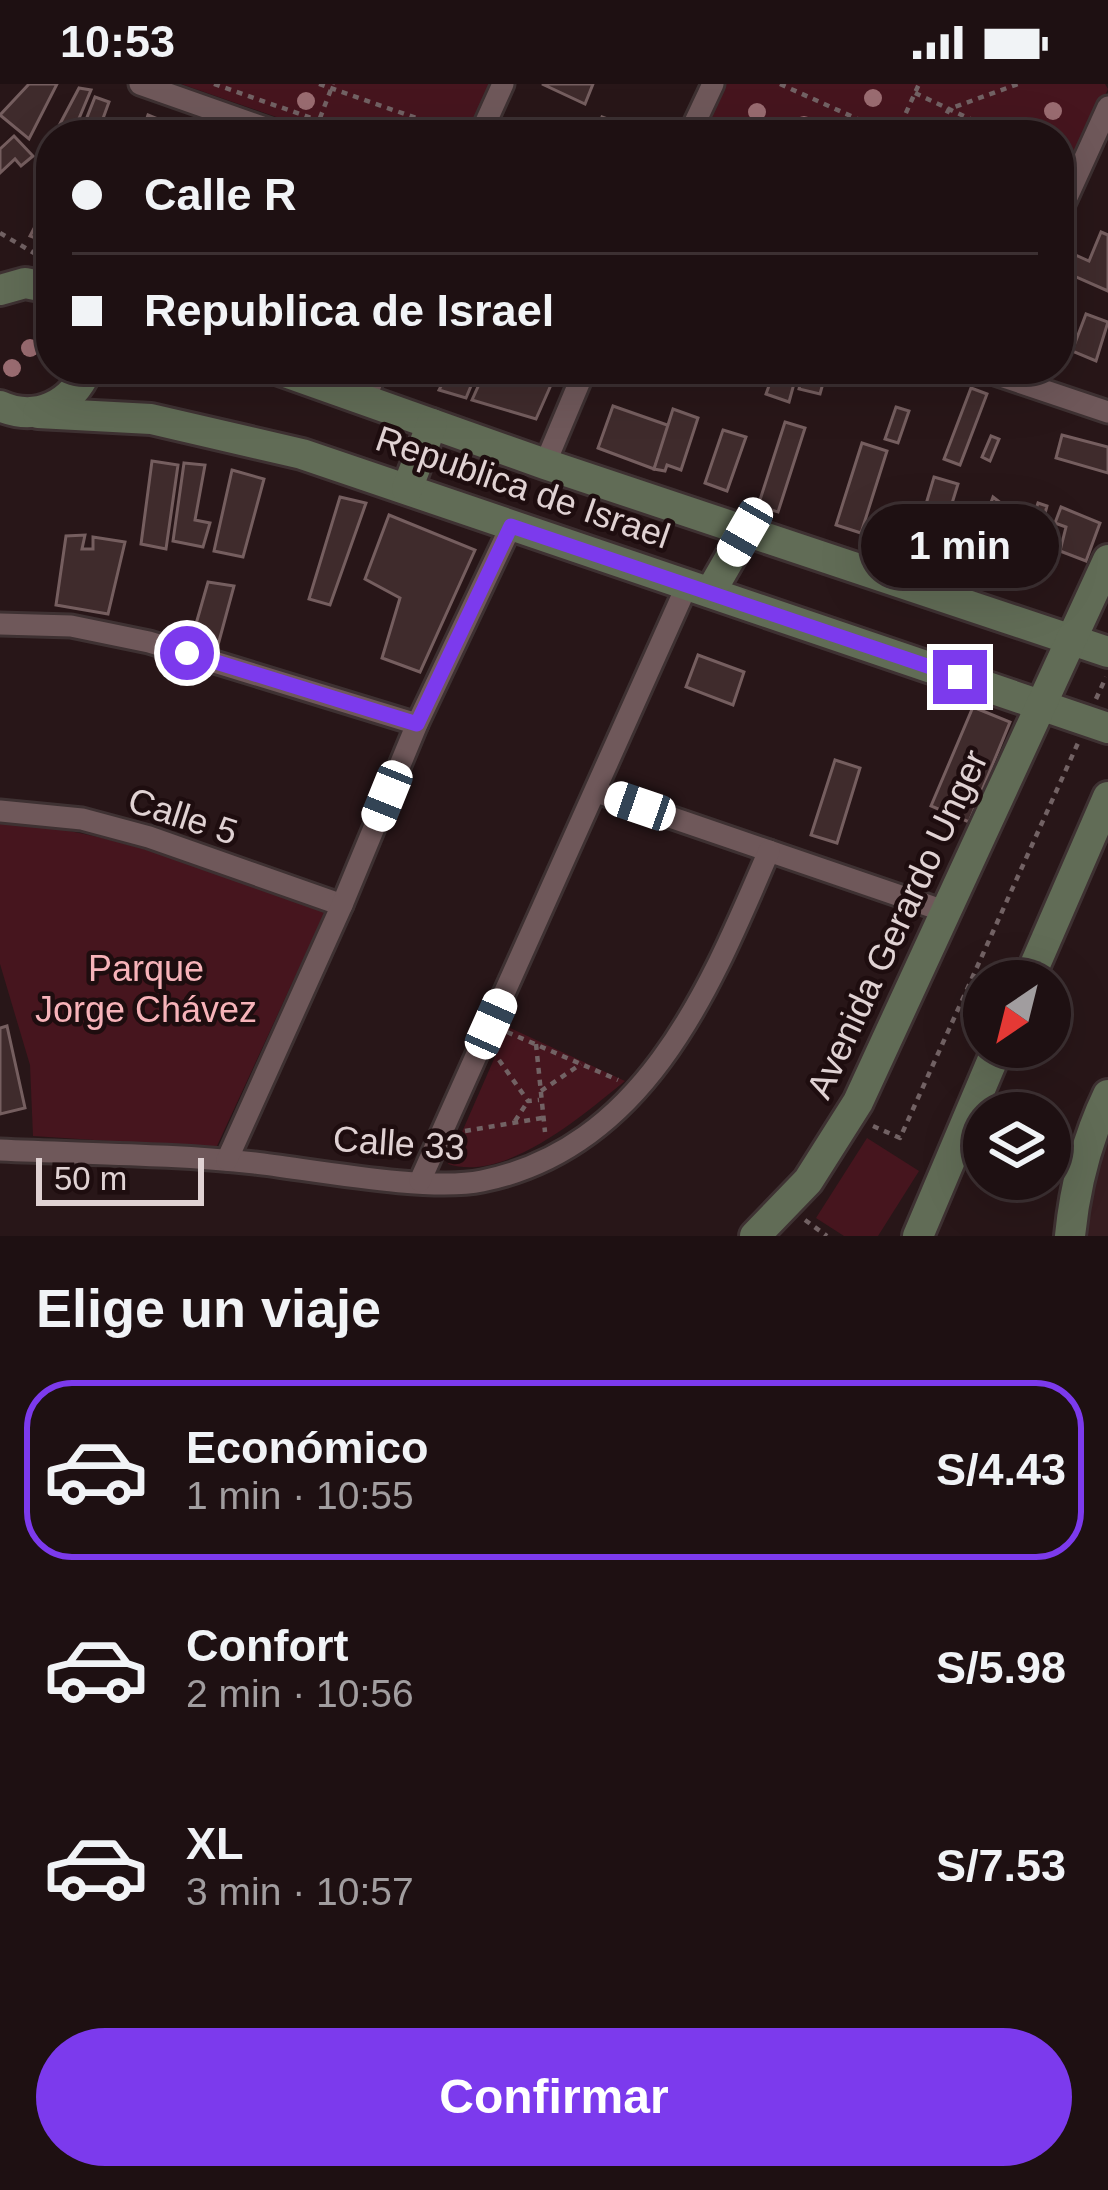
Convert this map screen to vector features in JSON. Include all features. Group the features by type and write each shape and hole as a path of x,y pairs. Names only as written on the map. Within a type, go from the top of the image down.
{"street":[{"path":"140,84 242,120"},
{"path":"487,120 503,84"},
{"path":"695,120 712,84"},
{"path":"1074,182 1108,106"},
{"path":"38,413 68,398 78,384"},
{"name":"Republica de Israel","path":"322,384 545,464 1108,652"},
{"path":"365,399 371,384"},
{"path":"545,464 579,384"},
{"path":"1027,384 1108,412"},
{"name":"Republica de Israel","path":"2,408 151,419 302,454 1098,724"},
{"path":"407,489 432,424"},
{"path":"227,1160 417,724 511,526"},
{"path":"420,1181 597,791 699,587 745,532"},
{"name":"Avenida Gerardo Unger","path":"755,1236 808,1181 859,1102 1108,560"},
{"path":"0,624 71,626 148,642 417,724"},
{"path":"597,791 947,912"},
{"path":"1037,960 1108,797"},
{"name":"Calle 5","path":"0,811 82,819 149,837 342,905"},
{"name":"Calle 33","path":"0,1150 227,1160 420,1181 480,1181 540,1162 591,1130 638,1090 682,1036 718,970 770,851"},
{"path":"918,1236 989,1068"},
{"path":"1070,1236 1075,1185 1108,1096"}],"path":[{"path":"214,84 317,120"},
{"path":"319,84 424,120"},
{"path":"780,84 860,120"},
{"path":"902,120 919,84"},
{"path":"944,120 949,109 1018,84"},
{"path":"320,120 332,86"},
{"path":"915,93 972,120"},
{"path":"0,233 36,253"},
{"path":"866,1123 900,1138 1098,724 1108,671"},
{"path":"509,1032 621,1082"},
{"path":"536,1044 538,1100 546,1138"},
{"path":"497,1058 528,1101"},
{"path":"541,1091 581,1064"},
{"path":"528,1101 538,1100"},
{"path":"513,1124 528,1101"},
{"path":"464,1131 542,1118"}],"shaded area":[{"path":"1108,1118 1108,1236 1077,1236"}],"green space":[{"path":"181,84 494,84 477,120 285,120"},
{"path":"724,84 1105,84 1108,89 1074,163 1074,120 708,120"},
{"name":"Parque Jorge Chávez","path":"0,822 125,844 325,912 216,1148 33,1136 30,1065 0,964"},
{"path":"508,1027 625,1081 566,1127 518,1155 494,1164 448,1164"},
{"path":"867,1138 919,1171 878,1236 844,1236 816,1218"}],"building":[{"path":"29,84 57,84 29,139 0,115"},
{"path":"542,84 593,84 585,104"},
{"path":"79,88 91,90 78,120 62,120"},
{"path":"95,97 109,102 102,120 86,120"},
{"path":"14,136 33,156 21,166 15,159 0,173 0,149"},
{"path":"1101,232 1108,235 1108,291 1074,276 1074,254 1089,261"},
{"path":"1086,314 1108,322 1096,361 1074,352"},
{"path":"442,384 472,384 466,398 439,390"},
{"path":"479,384 551,384 536,419 472,400"},
{"path":"770,384 794,384 789,402 766,394"},
{"path":"800,384 823,384 820,394 799,389"},
{"path":"971,388 987,394 960,465 944,459"},
{"path":"613,406 670,426 654,469 598,448"},
{"path":"896,407 909,411 898,443 885,439"},
{"path":"673,409 698,418 681,470 667,465 665,471 654,469"},
{"path":"785,422 805,428 778,512 758,506"},
{"path":"723,430 746,437 727,491 705,483"},
{"path":"1062,435 1108,447 1108,473 1056,458"},
{"path":"991,436 999,439 990,461 982,457"},
{"path":"862,443 887,451 861,533 836,525"},
{"path":"152,461 178,465 166,549 141,544"},
{"path":"184,463 205,465 195,520 210,523 203,547 173,541"},
{"path":"232,470 264,479 243,557 214,551"},
{"path":"934,477 958,484 936,555 913,548"},
{"path":"340,497 366,503 330,605 309,599"},
{"path":"993,497 1006,507 995,535 988,533 987,543 994,544 982,575 962,567 984,506 989,508"},
{"path":"1038,503 1047,506 1044,517 1050,519 1042,544 1026,539"},
{"path":"1061,507 1100,523 1086,561 1060,551 1066,527 1055,523"},
{"path":"389,515 475,550 420,672 382,658 400,598 365,579"},
{"path":"85,535 82,549 93,549 93,537 125,542 108,614 56,605 66,536"},
{"path":"208,582 234,586 218,645 201,643 207,629 196,624"},
{"path":"698,655 744,672 733,705 686,687"},
{"path":"973,707 1010,722 969,822 931,806"},
{"path":"835,760 860,768 837,843 811,835"},
{"path":"7,1026 25,1108 0,1114 0,1028"}],"route":[{"path":"187,653 417,724 511,526 960,677"}]}
